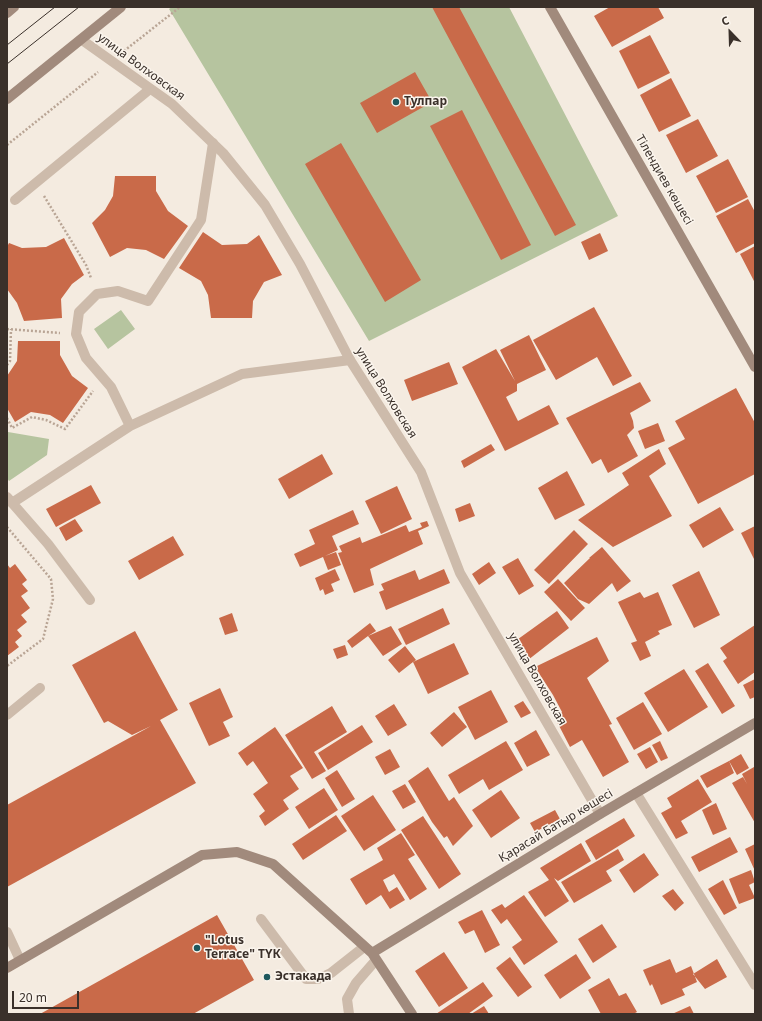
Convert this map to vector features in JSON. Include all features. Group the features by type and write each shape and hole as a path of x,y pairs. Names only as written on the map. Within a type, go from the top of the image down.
{"street":[{"path":"7,13 14,7"},
{"path":"7,99 121,7"},
{"name":"Тілендиев көшесі","path":"550,7 755,367"},
{"name":"улица Волховская","path":"82,40 172,104 223,153 265,206 300,264 350,360 421,472 460,573 600,814"},
{"path":"15,200 150,89"},
{"path":"130,426 111,387 86,358 76,334 79,312 97,294 118,291 148,301 201,220 213,143"},
{"path":"90,600 48,544 10,500 130,426 242,374 350,360"},
{"path":"7,715 40,688"},
{"name":"Қарасай Батыр көшесі","path":"371,953 600,814 755,723"},
{"path":"636,793 755,985"},
{"path":"7,968 202,855 237,852 273,864 371,953 412,1014"},
{"path":"261,919 306,978 318,979 371,953"},
{"path":"7,932 20,960"},
{"path":"349,1014 347,999 371,953"}],"path":[{"path":"7,145 180,7"},
{"path":"36,183 86,265 97,294"},
{"path":"7,329 76,334"},
{"path":"7,365 10,361 11,329"},
{"path":"7,418 12,428 32,418 46,420 65,429 104,379"},
{"path":"7,527 51,579 53,599 43,639 7,666"}],"green space":[{"path":"172,7 509,7 618,216 369,341 169,9"},
{"path":"121,310 135,329 108,349 94,329"},
{"path":"7,430 8,432 49,439 47,455 9,481 7,478"}],"building":[{"path":"432,7 459,7 576,225 555,236"},
{"path":"610,7 658,7 664,18 612,47 594,16"},
{"path":"650,35 670,73 638,89 619,51"},
{"name":"Тулпар","path":"415,72 432,102 377,133 360,103"},
{"path":"671,78 691,116 659,132 640,95"},
{"path":"462,110 531,245 501,260 430,126"},
{"path":"698,119 718,156 686,173 666,135"},
{"path":"341,143 421,280 385,302 305,164"},
{"path":"728,159 748,197 716,213 696,176"},
{"path":"115,176 156,176 156,191 168,211 188,226 164,259 146,250 127,248 110,257 92,223 105,210 113,196"},
{"path":"748,199 755,212 755,243 736,253 716,216"},
{"path":"203,232 222,245 247,244 259,235 282,275 264,282 253,301 252,318 211,318 208,295 201,281 179,268"},
{"path":"600,233 608,251 589,260 581,242"},
{"path":"64,238 84,275 72,284 61,299 62,318 24,321 17,303 7,289 7,247 9,243 22,248 46,247"},
{"path":"755,246 755,283 740,254"},
{"path":"594,307 632,376 613,386 597,357 556,380 533,340"},
{"path":"529,335 546,370 517,384 517,391 506,397 518,421 549,405 559,424 505,451 462,367 496,349 515,381 500,350"},
{"path":"18,341 60,341 60,355 72,376 88,388 63,423 50,415 31,412 15,422 7,408 7,376 17,361"},
{"path":"449,362 458,384 412,401 404,380"},
{"path":"640,382 651,401 630,413 634,428 627,435 638,456 608,473 601,459 592,464 566,418"},
{"path":"736,388 755,423 755,474 698,504 668,448 685,439 675,421"},
{"path":"658,423 665,441 645,449 638,431"},
{"path":"491,444 495,450 464,468 461,461"},
{"path":"659,449 666,464 649,476 672,516 613,547 578,520 629,485 622,473"},
{"path":"322,454 333,474 289,499 278,479"},
{"path":"567,471 585,505 555,520 538,488"},
{"path":"91,485 101,503 56,527 46,509"},
{"path":"397,486 412,519 381,534 365,501"},
{"path":"470,503 475,516 459,522 455,509"},
{"path":"720,507 734,530 703,548 689,525"},
{"path":"353,510 359,524 332,536 338,550 325,556 336,552 341,565 328,570 323,557 300,567 294,554 315,544 309,530"},
{"path":"75,519 83,531 66,541 59,528"},
{"path":"427,521 429,526 418,531 423,544 370,569 374,585 354,593 338,553 342,552 339,546 360,537 362,543 406,525 409,532 422,527 420,523"},
{"path":"755,526 755,561 741,533"},
{"path":"574,530 588,544 549,584 534,570"},
{"path":"173,536 184,555 139,580 128,561"},
{"path":"602,547 631,581 617,592 612,583 589,604 578,599 564,583"},
{"path":"518,558 534,586 519,595 502,567"},
{"path":"489,562 496,573 479,585 472,574"},
{"path":"7,564 10,568 15,564 27,580 22,584 28,591 21,596 30,608 21,615 27,622 17,630 22,636 15,642 19,647 7,656"},
{"path":"335,569 340,580 331,584 334,591 325,595 323,589 320,591 315,578"},
{"path":"444,569 450,583 386,610 379,592 384,590 381,584 415,570 419,580"},
{"path":"699,571 720,615 694,628 672,585"},
{"path":"558,579 585,608 571,621 544,592"},
{"path":"640,592 644,598 658,592 672,625 658,631 660,634 645,642 651,656 640,661 631,643 637,641 618,602"},
{"path":"443,608 450,624 406,645 398,629"},
{"path":"557,611 569,628 528,660 514,642"},
{"path":"232,613 238,631 225,635 219,618"},
{"path":"370,623 376,631 352,648 347,641"},
{"path":"755,625 755,672 738,684 723,661 727,658 720,648"},
{"path":"391,626 402,644 383,656 368,636"},
{"path":"135,631 178,710 160,720 196,783 7,887 7,805 151,726 132,735 108,721 104,723 72,665"},
{"path":"597,637 609,661 587,678 612,724 609,725 629,762 603,777 582,740 570,747 554,716 562,712 535,667"},
{"path":"454,643 469,674 428,694 413,662"},
{"path":"345,645 348,655 337,659 333,649"},
{"path":"405,646 416,660 399,673 388,660"},
{"path":"708,663 735,706 722,714 695,671"},
{"path":"684,669 708,707 668,732 644,693"},
{"path":"755,679 755,697 750,699 743,685"},
{"path":"220,688 233,717 223,722 230,736 209,746 189,703"},
{"path":"491,690 508,722 475,740 458,707"},
{"path":"523,701 531,713 521,718 514,706"},
{"path":"643,702 662,734 634,750 616,718"},
{"path":"394,704 407,725 388,736 375,716"},
{"path":"332,706 347,732 314,752 326,771 312,779 285,735"},
{"path":"454,712 467,727 442,747 430,733"},
{"path":"362,725 373,742 328,770 318,753"},
{"path":"275,727 303,768 290,776 299,789 283,800 289,809 265,826 259,816 265,811 253,794 268,783 253,761 247,766 238,753"},
{"path":"536,730 550,755 527,767 514,743"},
{"path":"506,741 523,770 489,790 483,779 459,794 448,775"},
{"path":"660,741 668,758 661,761 652,745"},
{"path":"650,747 658,762 646,769 637,754"},
{"path":"390,749 400,767 385,775 375,757"},
{"path":"741,754 749,768 737,775 729,761"},
{"path":"729,761 734,773 707,788 700,776"},
{"path":"428,767 449,801 454,797 473,826 453,846 447,836 444,838 432,822 408,781"},
{"path":"754,767 755,823 732,783 743,777 747,784 742,774"},
{"path":"337,770 355,799 342,807 325,778"},
{"path":"698,779 712,802 681,821 688,833 676,839 661,813 672,807 667,798"},
{"path":"405,784 416,802 403,809 392,791"},
{"path":"324,788 338,810 309,829 295,807"},
{"path":"501,790 520,818 491,838 472,810"},
{"path":"373,795 396,830 364,851 341,816"},
{"path":"716,803 727,829 713,835 702,810"},
{"path":"555,810 560,819 535,832 530,823"},
{"path":"336,815 347,831 303,860 292,844"},
{"path":"423,816 461,874 439,889 401,830"},
{"path":"624,818 635,836 596,860 585,841"},
{"path":"401,833 415,855 408,859 427,889 410,900 394,874 383,880 389,892 397,887 405,900 390,909 381,895 366,905 350,879 383,860 377,848"},
{"path":"730,837 738,852 699,872 691,857"},
{"path":"581,843 591,861 558,881 554,878 569,901 545,917 528,892 549,880 540,868"},
{"path":"755,844 755,871 745,849"},
{"path":"618,849 624,860 606,871 612,881 574,903 561,882"},
{"path":"644,853 659,875 634,893 619,870"},
{"path":"751,870 755,882 749,885 755,898 739,904 729,879"},
{"path":"723,880 737,908 724,915 708,889"},
{"path":"673,889 684,903 675,911 662,896"},
{"path":"524,895 558,942 524,965 512,947 522,940 507,919 501,924 491,910 502,904 505,908"},
{"path":"482,910 500,945 485,953 474,930 465,934 458,922"},
{"name":"\"Lotus Terrace\" ТҮК","path":"217,915 254,980 193,1014 40,1014"},
{"path":"602,924 617,947 593,963 578,939"},
{"path":"444,952 468,988 439,1007 415,971"},
{"path":"576,954 591,978 560,999 544,975"},
{"path":"510,957 532,987 518,997 496,968"},
{"path":"670,959 676,973 691,966 697,982 682,989 685,995 661,1005 652,984 650,986 643,970"},
{"path":"717,959 727,977 705,989 693,974"},
{"path":"609,978 619,996 626,993 637,1012 633,1014 601,1014 588,990"},
{"path":"483,982 493,996 468,1014 436,1014"},
{"path":"484,1006 489,1014 471,1014"},
{"path":"690,1006 694,1014 672,1014"}],"tram line":[{"path":"7,45 55,7"},
{"path":"7,64 79,7"}],"place":[{"name":"Тулпар","path":"396,102"},
{"name":"\"Lotus Terrace\" ТҮК","path":"197,948"},
{"name":"Эстакада","path":"267,977"}]}
